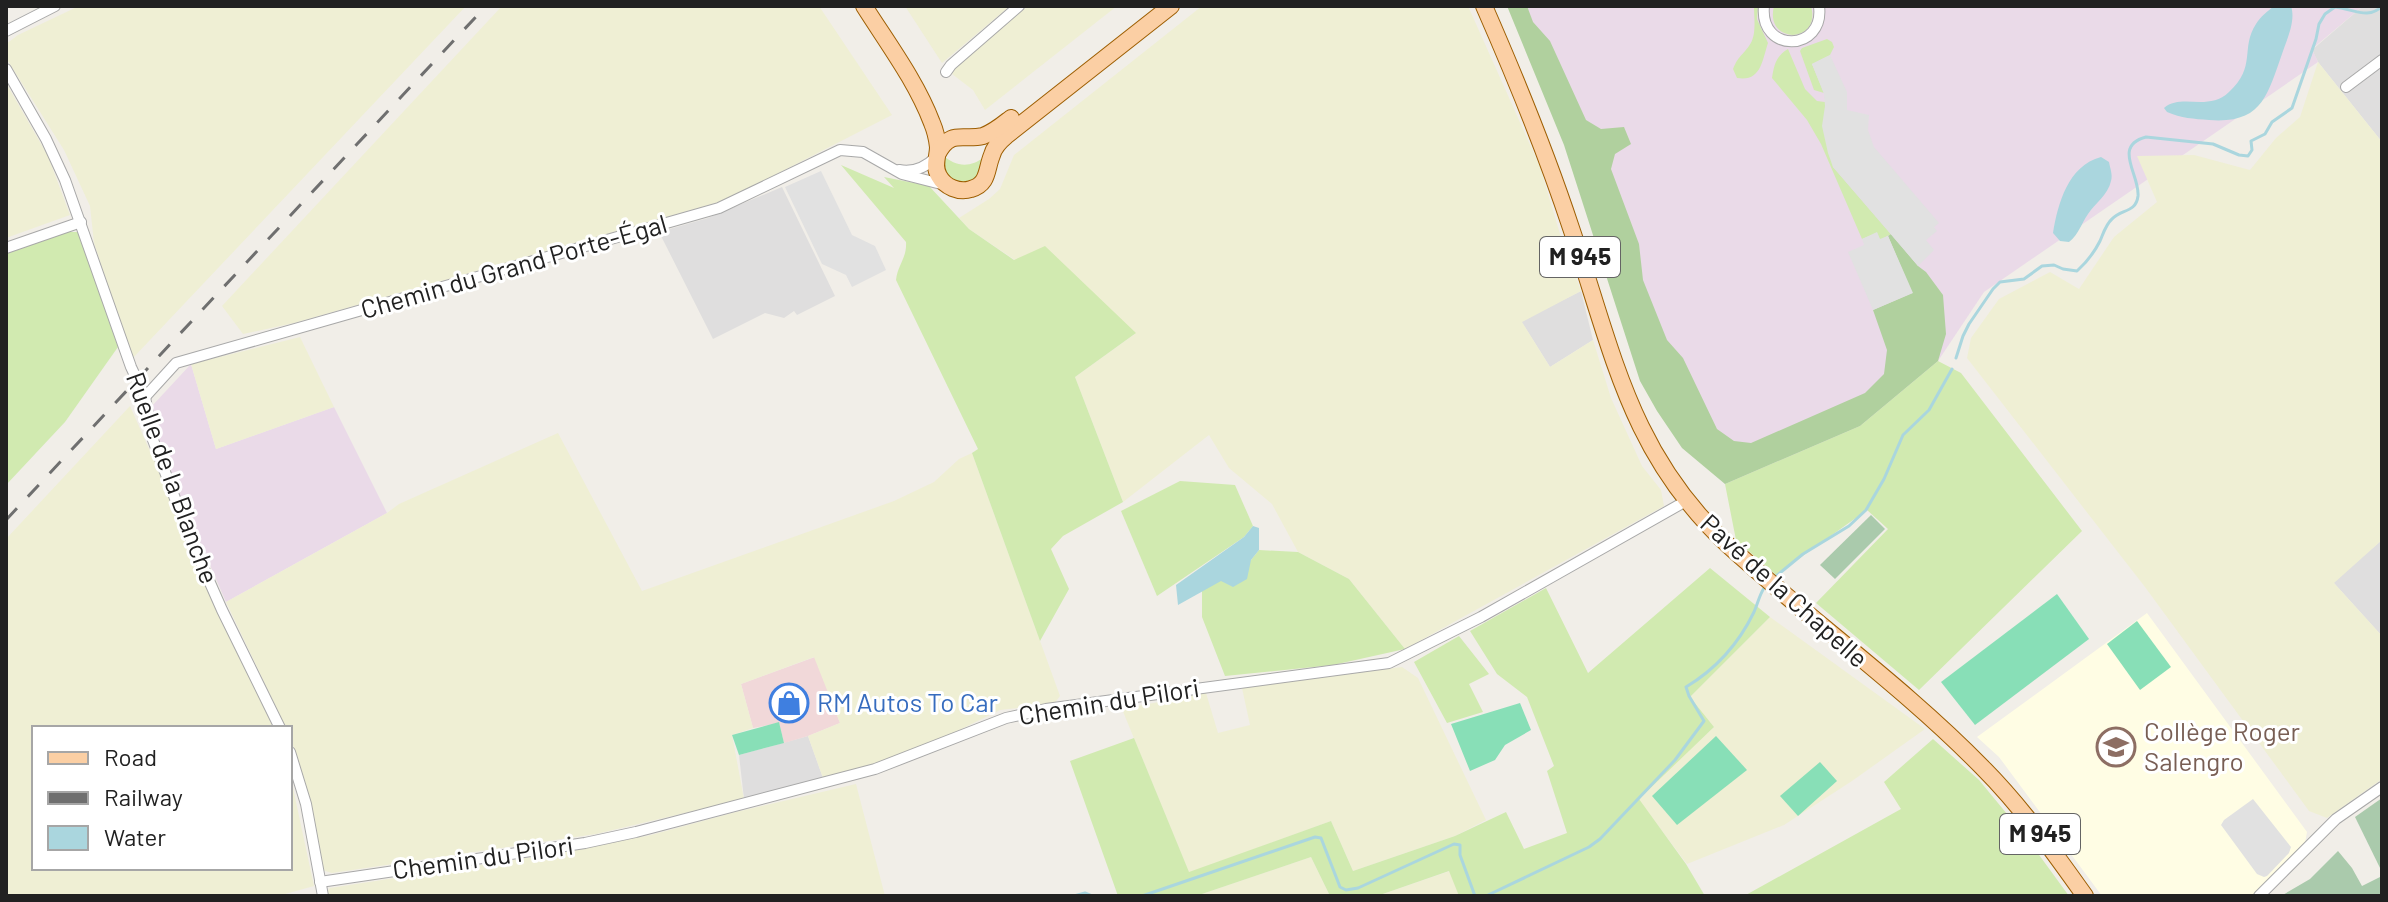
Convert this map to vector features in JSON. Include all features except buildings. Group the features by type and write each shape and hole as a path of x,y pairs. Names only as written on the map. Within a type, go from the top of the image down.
{"main road":[{"path":"864,6 911,80 945,123 983,145 990,161"},
{"path":"937,155 948,140 982,136 997,129 1154,6"},
{"path":"911,80 937,138 938,175 949,187 964,190 979,185 987,176 996,147 1012,131 1171,6"},
{"name":"Pavé de la Chapelle","path":"1484,6 1549,165 1631,409 1657,460 1686,501 1736,553 1938,724 1982,767 2033,826 2085,896"}],"street":[{"path":"6,31 55,6"},
{"path":"946,72 1019,6"},
{"path":"1764,6 1763,17 1772,34 1780,40 1792,42 1803,40 1812,33 1818,24 1819,6"},
{"path":"2346,87 2382,60"},
{"name":"Ruelle de la Blanche","path":"6,69 55,157 129,362 145,397 153,440 188,533 279,726"},
{"name":"Chemin du Grand Porte-Égal","path":"145,397 176,363 719,208 840,150 863,152 908,177 949,187"},
{"name":"Chemin du Grand Porte-Égal","path":"886,165 905,171 915,170 927,165 937,155"},
{"path":"6,248 81,222"},
{"name":"Chemin du Pilori","path":"320,882 585,843 636,832 875,769 1006,718 1046,709 1389,663 1481,617 1686,501"},
{"path":"292,758 306,804 323,896"},
{"path":"2259,896 2336,819 2382,787"}],"shaded area":[{"path":"1508,6 2363,6 2312,49 2318,62 1984,292 1938,361 1860,426 1725,484"},
{"path":"2363,6 2382,6 2382,142 2318,62 2312,50"},
{"path":"1830,55 1847,92 1847,110 1869,115 1868,130 1874,147 1939,223 1934,227 1937,231 1926,240 1934,250 1918,266 1833,167 1822,126 1824,94 1812,64"},
{"path":"821,171 852,235 875,246 886,270 852,287 846,275 822,264 785,187"},
{"path":"782,187 835,296 797,315 794,311 784,318 765,313 713,339 659,232 708,218"},
{"path":"1877,232 1880,239 1888,236 1913,293 1873,310 1848,252 1864,245 1862,239"},
{"path":"1581,291 1593,340 1550,367 1521,321"},
{"path":"191,364 216,449 334,407 387,513 226,602 171,475 158,439 152,406"},
{"path":"2382,540 2382,636 2333,582"},
{"name":"Collège Roger Salengro","path":"2147,613 2307,832 2305,843 2253,896 2102,896 1999,757 1977,737"},
{"name":"RM Autos To Car","path":"815,657 840,723 784,743 779,723 753,728 741,684"},
{"path":"808,736 823,778 744,799 739,755"},
{"path":"2253,799 2291,847 2289,853 2264,877 2257,874 2221,825"}],"green space":[{"path":"79,6 466,6 132,359 94,243 90,206 64,150 6,58 6,44 18,35"},
{"path":"502,6 819,6 892,115 726,200 294,323 243,334 222,306"},
{"path":"905,6 1010,6 942,63"},
{"path":"1028,6 1117,6 985,110 973,90 952,74 956,66"},
{"path":"1202,6 1468,6 1540,167 1581,291 1522,322 1550,367 1593,340 1611,398 1642,466 1661,490 1664,506 1405,649 1349,579 1298,552 1272,504 1229,468 1209,435 1123,502 1075,377 1135,334 1015,260 969,229 959,218 1000,189 1014,155"},
{"path":"1507,6 1527,6 1533,22 1550,41 1586,120 1601,129 1624,127 1631,144 1615,154 1611,169 1639,244 1643,280 1667,340 1683,358 1717,429 1734,441 1751,443 1865,393 1884,374 1887,350 1873,310 1912,293 1888,236 1891,234 1943,295 1946,334 1938,361 1860,426 1725,484 1682,448 1640,381 1564,145"},
{"path":"1754,6 1758,6 1757,19 1768,43 1756,73 1751,77 1737,78 1733,69 1753,37"},
{"path":"1774,6 1811,6 1812,19 1808,28 1793,35 1784,33 1777,28 1773,19"},
{"path":"1827,39 1834,47 1830,55 1812,64 1824,93 1814,90 1800,51"},
{"path":"1788,49 1805,89 1817,101 1825,102 1833,167 1891,234 1880,240 1877,233 1862,239 1821,144 1807,120 1772,78 1776,61"},
{"path":"2318,62 2382,142 2382,540 2334,583 2382,636 2382,779 2327,818 2309,811 2145,587 1967,358 1971,338 1999,299 2050,272 2079,289 2114,237 2157,202 2137,156 2194,155 2250,170 2276,138 2300,117"},
{"path":"6,83 48,156 70,215 6,238"},
{"path":"943,155 963,165 984,157 977,179 960,184 944,174"},
{"path":"841,165 894,188 884,177 929,186 969,229 1014,260 1045,246 1136,333 1075,377 1123,502 1063,536 1051,549 1069,589 1040,641 972,453 978,449 896,280 906,242"},
{"path":"67,232 79,232 118,347 65,422 6,485 6,254"},
{"path":"300,337 334,407 216,449 191,364"},
{"path":"1938,361 1961,373 2082,531 1919,690 1816,603 1888,529 1867,510 1776,575 1736,540 1725,484 1860,426"},
{"path":"130,406 272,726 32,726 32,870 292,870 292,783 314,886 278,896 6,896 6,539"},
{"path":"558,433 642,591 894,501 934,482 959,459 972,453 1060,696 1054,704 1000,710 890,760 823,778 808,736 840,723 814,657 741,684 753,728 732,735 744,799 596,834 332,873 322,870 292,743 292,726 285,726 226,602 399,504"},
{"path":"1180,481 1235,485 1253,526 1244,537 1157,596 1121,511"},
{"path":"1871,515 1885,529 1835,579 1820,565"},
{"path":"1259,550 1298,552 1349,579 1405,649 1333,665 1225,676 1202,617 1202,591 1251,560"},
{"path":"1710,568 1770,617 1690,697 1714,727 1639,799 1705,896 1459,896 1449,871 1377,896 1330,896 1311,857 1196,896 1118,896 1070,761 1134,738 1189,872 1331,821 1353,871 1455,836 1506,812 1524,849 1567,833 1547,771 1554,766 1527,697 1497,674 1470,631 1546,588 1588,673"},
{"path":"2057,594 2089,639 1975,725 1941,682"},
{"path":"1770,617 1925,729 1784,825 1687,864 1638,799 1714,727 1690,697"},
{"path":"2137,621 2171,667 2140,690 2107,644"},
{"path":"1459,636 1489,674 1469,684 1483,712 1447,723 1414,662"},
{"path":"1402,667 1418,678 1486,820 1455,836 1353,871 1331,821 1189,873 1122,709 1206,693 1218,733 1250,725 1242,688"},
{"path":"1520,703 1531,730 1505,745 1495,760 1470,771 1451,724"},
{"path":"779,722 784,743 739,755 732,735"},
{"path":"1716,736 1747,770 1677,825 1652,796"},
{"path":"1933,739 1979,780 2069,896 1744,896 1901,809 1884,782"},
{"path":"1820,762 1837,781 1798,816 1780,796"},
{"path":"856,784 885,896 327,896 326,893 330,888 558,853 651,835"},
{"path":"2382,798 2382,872 2355,817"},
{"path":"2338,851 2362,886 2382,876 2382,896 2281,896 2310,879"},
{"path":"1311,857 1330,896 1196,896"},
{"path":"1450,871 1459,896 1377,896"}],"water":[{"path":"2274,6 2291,6 2292,24 2272,83 2260,104 2241,117 2227,120 2193,119 2167,112 2164,108 2171,104 2213,101 2229,92 2238,83 2246,66 2251,33"},
{"path":"2101,157 2109,162 2112,176 2109,186 2072,239 2069,242 2060,241 2053,233 2066,187 2080,168"},
{"path":"1253,526 1259,528 1259,550 1251,560 1247,579 1233,587 1221,581 1178,605 1176,585 1244,537"}],"waterway":[{"path":"1956,358 1969,324 2000,282 2024,279 2042,266 2054,265 2077,271 2093,253 2110,221 2134,205 2138,188 2129,154 2136,141 2146,137 2213,144 2248,156 2252,150 2251,141 2265,134 2272,122 2292,108 2325,14 2335,7 2366,13 2382,6"},
{"path":"1775,577 1803,554 1849,526 1866,510 1884,479 1903,435 1929,410 1952,369"},
{"path":"1486,896 1589,847 1675,760 1704,721 1686,687 1717,664 1734,645 1764,588"},
{"path":"1142,896 1315,837 1321,838 1340,887 1346,890 1358,888 1454,844 1460,845 1460,855 1475,896"},
{"path":"1074,896 1085,893 1092,896"}],"railway":[{"path":"6,520 486,6"}],"place":[{"name":"RM Autos To Car","path":"789,703"},
{"name":"Collège Roger Salengro","path":"2116,747"}]}
